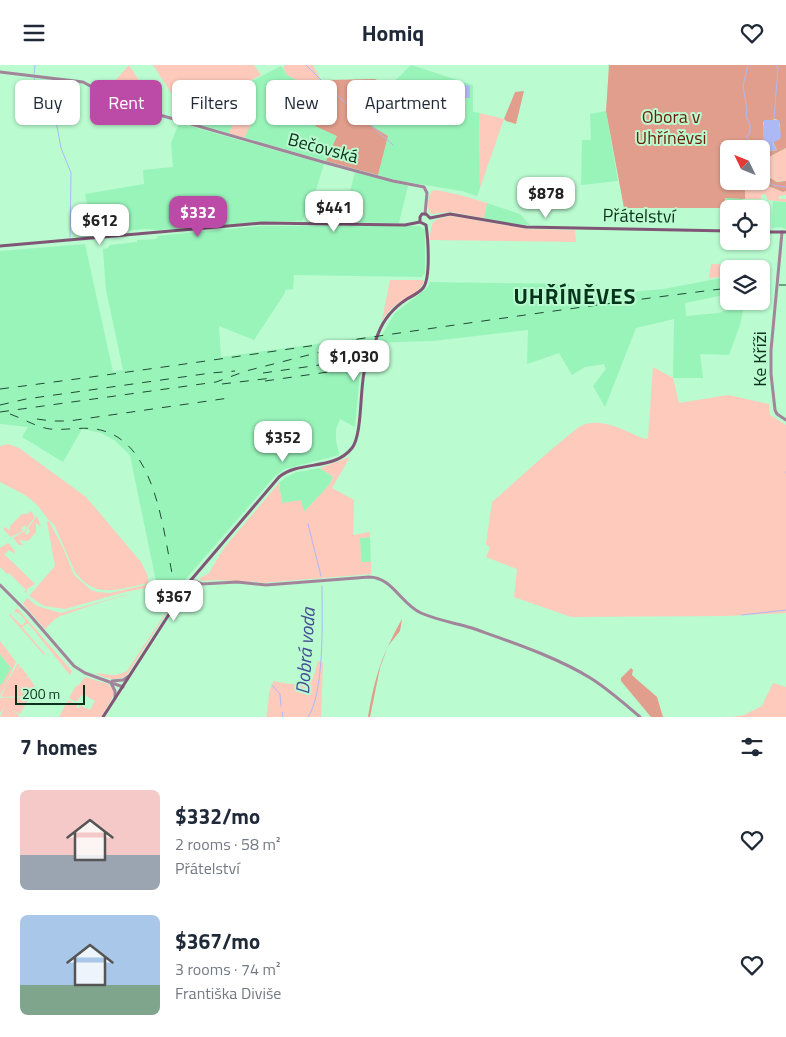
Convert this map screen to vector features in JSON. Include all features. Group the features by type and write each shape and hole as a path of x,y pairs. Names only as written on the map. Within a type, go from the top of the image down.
{"main road":[{"path":"104,717 191,581 282,475 294,469 335,460 350,451 355,444 364,374 381,327 390,313 420,291 426,283 428,241 426,225 430,217 425,214 420,216 420,222"},
{"name":"Přátelství","path":"430,217 450,214 526,227 720,231"},
{"path":"0,246 262,223 406,225 420,222 426,225"},
{"path":"770,232 784,232"}],"street":[{"name":"Bečovská","path":"0,72 83,82 125,105 299,156 426,189 425,214"},
{"name":"Ke Kříži","path":"784,232 770,365 775,410 777,414 786,420"},
{"path":"191,581 202,584 237,583 266,585 378,577 419,612 506,641 584,675 617,697 640,717"},
{"path":"0,585 24,609 72,664 85,673 123,687"},
{"path":"108,681 122,680 134,670"},
{"path":"108,681 115,691 114,700"}],"shaded area":[{"path":"129,65 139,80 116,80"},
{"path":"153,65 254,65 261,75 252,80 172,80 172,94"},
{"path":"286,65 313,65 320,78 319,80 297,80 287,75 283,67"},
{"path":"411,65 458,80 396,80"},
{"path":"281,66 287,75 297,80 266,80 266,125 336,125 337,136 326,161 201,125 256,125 256,80 254,80"},
{"path":"465,82 473,85 473,112 479,113 480,188 477,196 462,191 400,181 378,175 388,136 372,126 465,125"},
{"path":"606,111 618,181 581,185 582,140 591,140 590,114"},
{"path":"479,113 504,119 480,188"},
{"path":"178,125 186,125 324,164 317,187 302,221 262,222 159,230 144,229 98,234 91,221 85,194 144,184 143,170 173,167 171,143"},
{"path":"232,125 251,125 244,138 229,132"},
{"path":"786,148 786,181 773,181 770,177 770,156"},
{"path":"355,172 408,186 399,223 342,222"},
{"path":"770,187 783,192 786,191 786,195 779,196 779,199 786,199 786,202 768,200 765,194 761,195 761,199 745,199 745,190 770,190"},
{"path":"436,190 487,203 484,218 451,212 431,214 428,209 429,199 432,191"},
{"path":"725,198 743,198 743,200 725,200"},
{"path":"773,201 786,202 786,229 781,227 772,228"},
{"path":"487,203 520,214 530,225 512,224 484,218"},
{"path":"451,216 528,229 575,230 576,242 430,240 434,222 440,218"},
{"path":"260,226 420,226 425,230 425,273 421,277 294,275 293,289 285,290 285,293 254,340 219,326 221,357 382,335 395,313 428,287 430,282 569,284 569,304 581,302 580,296 664,289 720,278 720,296 685,303 686,316 718,313 728,310 743,310 740,325 729,355 700,354 703,378 673,378 674,319 636,328 605,407 593,386 606,369 604,364 585,367 572,375 559,353 527,364 528,330 433,341 369,343 360,372 355,427 340,419 336,429 339,455 285,469 275,476 184,581 174,585 156,586 130,456 125,450 114,440 101,433 82,429 63,462 22,437 28,427 0,424 0,251 85,244 113,372 123,370 106,290 103,249 108,248 110,245 156,239 158,236"},
{"path":"711,264 720,264 720,277 709,277"},
{"path":"390,280 424,280 417,291 395,306 382,320"},
{"path":"653,367 673,378 679,403 728,395 769,404 770,415 786,425 786,613 727,616 571,617 514,597 517,569 486,557 490,548 486,544 492,502 579,427 587,424 604,423 645,439 648,438"},
{"path":"8,444 19,448 86,497 141,562 149,583 118,589 100,590 83,581 75,572 54,524 31,500 0,482 0,446"},
{"path":"350,457 332,488 354,500 353,535 370,532 370,537 360,538 361,562 371,562 371,574 262,583 252,581 201,581 200,578 209,573 224,548 279,483 282,503 301,500 304,512 330,484 333,477 320,468"},
{"path":"320,468 333,477 330,484 304,512 282,503 279,483 297,472"},
{"path":"31,511 35,517 24,531 25,525 21,529 23,531 11,537 3,529 5,527 10,531 10,526 22,514 27,514"},
{"path":"37,516 41,527 36,523 36,532 28,541 19,540 23,545 19,545 13,538 28,529 25,533 27,535 30,531 28,528"},
{"path":"49,521 74,575 91,590 110,593 154,583 156,586 125,592 65,609 44,606 29,596 55,566 47,522"},
{"path":"370,537 371,562 361,562 360,538"},
{"path":"8,543 15,554 9,550 4,554 35,584 27,589 26,593 24,592 26,590 9,573 7,574 0,567 0,548"},
{"path":"165,589 176,594 174,601 127,675 115,679 99,675 96,673 115,675 127,671 174,600 173,595 163,592 141,593"},
{"path":"132,594 60,616 45,629 23,604 27,598 37,606 61,613 121,596"},
{"path":"17,608 72,671 70,675 28,623 22,627 44,655 9,615 12,613 11,615 23,625 26,621 19,613 14,612"},
{"path":"0,641 16,662 0,696 0,685 11,668 0,654"},
{"path":"0,654 11,668 2,685 0,685"},
{"path":"318,661 323,663 321,717 266,717 269,694 274,681 294,684 308,682 313,679"},
{"path":"18,663 20,666 16,670 21,667 28,676 24,679 29,677 35,687 30,696 1,697 6,684"},
{"path":"85,677 108,684 114,691 112,699 101,717 59,717 68,700 77,705 77,708 79,708 79,705 90,710 95,701 88,696 82,695 76,702 69,698 76,686"},
{"path":"773,683 786,687 786,717 732,717 744,715 762,706"},
{"path":"0,698 29,698 20,714 12,710 19,715 18,717 0,717 5,706 0,713"}],"green space":[{"name":"Obora v Uhříněvsi","path":"609,65 786,65 786,148 770,156 770,150 777,150 773,142 780,135 780,124 776,119 763,122 764,140 720,140 720,190 745,190 745,199 725,198 725,200 720,200 720,208 624,208 606,111"},
{"path":"375,79 377,80 347,80 347,125 371,125 388,136 378,175 326,161 337,136 315,126 337,125 337,80 323,80"},
{"path":"524,91 516,124 506,121 504,119 515,92"},
{"name":"Obora v Uhříněvsi","path":"770,178 777,182 786,181 786,191 783,192 770,187"},
{"path":"402,619 400,631 389,645 395,632"},
{"path":"387,649 380,668 370,717 368,717 373,689 380,666"},
{"path":"631,668 633,670 632,675 657,697 663,717 651,717 621,681 621,678"}],"water":[{"path":"465,85 470,86 470,98 465,98"},
{"path":"764,120 779,120 781,136 780,139 773,143 777,150 770,151 770,140 764,140"}],"waterway":[{"path":"34,74 35,65"},
{"path":"306,65 393,145"},
{"path":"748,65 743,86 747,110 746,116 750,125 750,133 746,137 750,140"},
{"path":"774,119 778,69 776,65"},
{"path":"34,78 57,126 61,148 71,173 70,237"},
{"path":"770,184 786,187"},
{"name":"Dobrá voda","path":"308,524 321,576"},
{"name":"Dobrá voda","path":"308,717 313,705 320,673 322,586"},
{"path":"742,615 786,610"},
{"path":"272,685 280,694 281,706"},
{"path":"282,712 283,717"}],"railway":[{"path":"770,285 786,285"},
{"path":"0,389 720,289"},
{"path":"0,412 216,382 246,371 332,349"},
{"path":"263,373 348,361"},
{"path":"265,381 349,369"},
{"path":"0,405 26,399 235,371"},
{"path":"222,384 272,378"},
{"path":"37,419 69,421 229,398"},
{"path":"10,414 35,425 50,429 83,428 104,431 121,440 135,453 146,471 154,491 165,534 172,573"}],"district":[{"name":"UHŘÍNĚVES","path":"575,296"}]}
